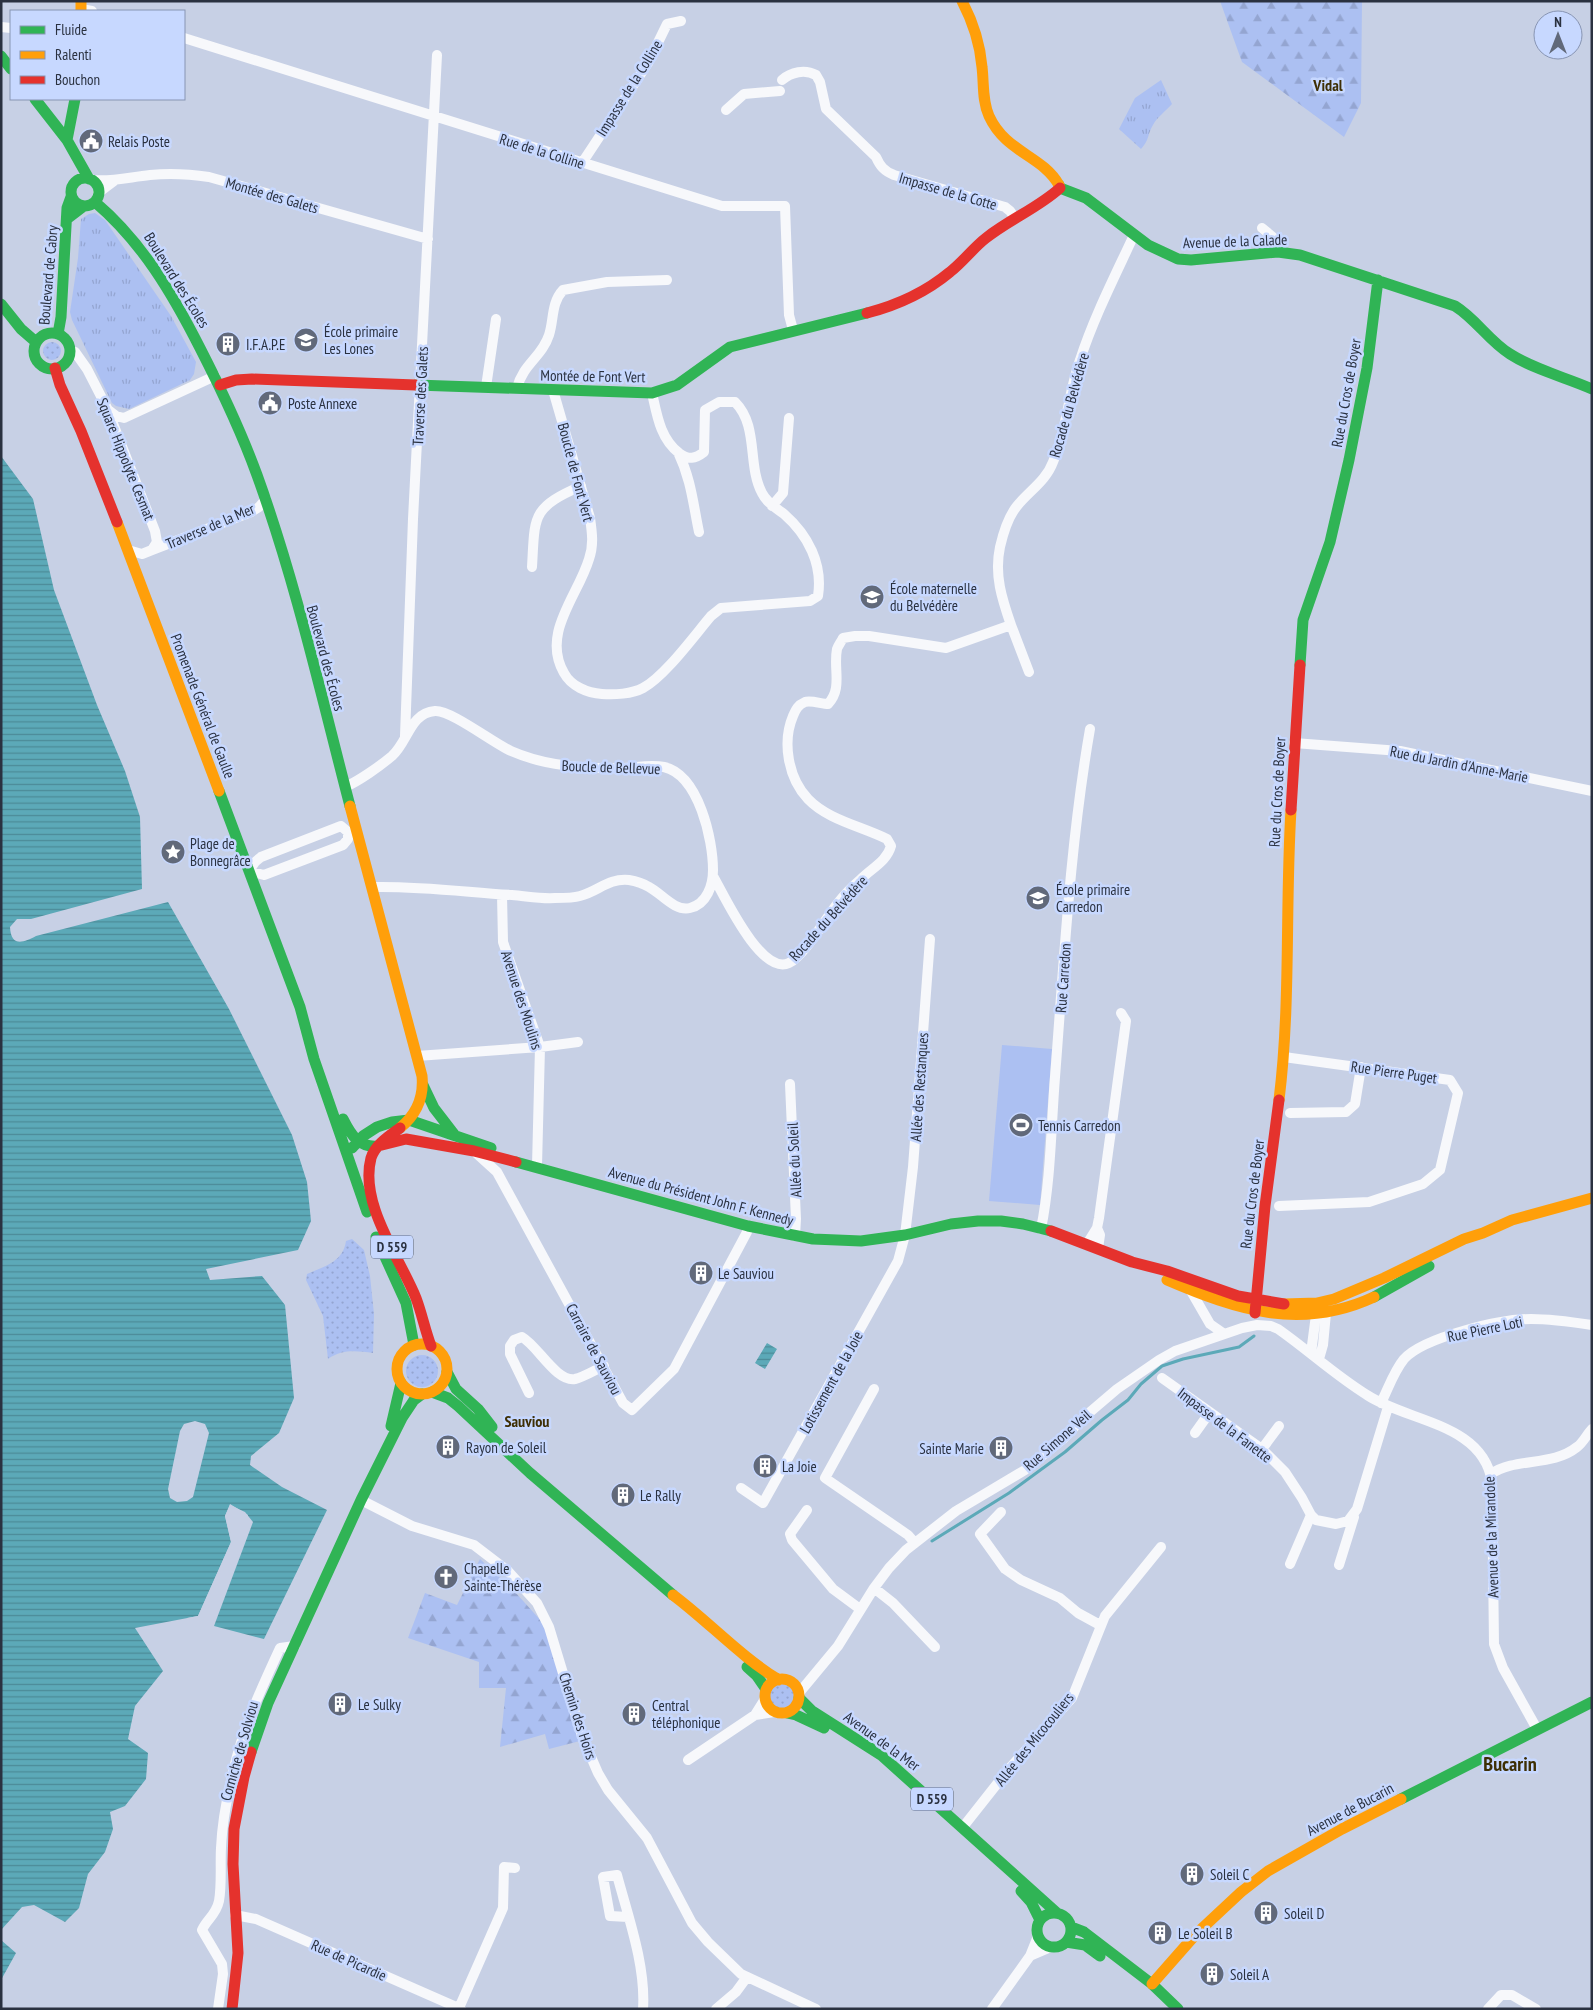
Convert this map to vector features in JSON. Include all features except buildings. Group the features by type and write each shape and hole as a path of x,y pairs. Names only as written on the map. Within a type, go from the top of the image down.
{"main road":[{"path":"962,1 976,29 980,47 983,92 988,113 997,131 1012,147 1051,172 1060,188"},
{"path":"2,57 10,68"},
{"path":"36,100 69,145 90,180 97,186 92,200 76,203 71,197 73,184 69,145 74,105"},
{"path":"55,125 74,105"},
{"path":"73,184 80,179 90,180"},
{"name":"Montée de Font Vert","path":"217,381 251,379 420,386 652,392 677,386 730,347 878,310 910,298 936,283 977,245 1015,218 1046,200 1060,188"},
{"name":"Avenue de la Calade","path":"1060,188 1091,201 1134,235 1167,255 1191,260 1278,252 1300,255 1455,306 1472,318 1491,340 1511,354 1592,389"},
{"name":"Boulevard de Cabry","path":"58,334 61,317 68,202 71,197"},
{"name":"Boulevard de Cabry","path":"67,219 92,200"},
{"name":"Boulevard des Écoles","path":"92,200 114,217 139,245 182,313 217,381 242,436 266,498 345,787 352,830 374,887 423,1085 417,1106 409,1120 385,1138 378,1146"},
{"name":"Rue du Cros de Boyer","path":"1256,1307 1261,1239 1284,1057 1288,972 1290,824 1303,620 1330,542 1348,467 1367,368 1378,280"},
{"path":"1,304 20,329 36,342"},
{"path":"58,334 67,341 70,351 64,364 55,368 43,366 38,362 34,352 36,342 43,335 58,334"},
{"name":"Promenade Général de Gaulle","path":"55,368 60,385 81,431 128,550 300,1007 314,1059 348,1155"},
{"name":"Promenade Général de Gaulle","path":"314,1059 349,1131 356,1141"},
{"path":"423,1085 434,1108 454,1134"},
{"name":"Avenue du Président John F. Kennedy","path":"348,1155 356,1141 382,1124 397,1120 409,1120 454,1134 555,1173"},
{"name":"Avenue du Président John F. Kennedy","path":"378,1146 406,1139 474,1151 748,1226 795,1236 860,1241 905,1235 951,1224 978,1221 1001,1221 1041,1228 1132,1262 1191,1291 1288,1316 1321,1312 1368,1299 1468,1245 1483,1234 1512,1220 1535,1212 1592,1198"},
{"path":"356,1141 366,1147 378,1146"},
{"name":"D 559","path":"378,1146 371,1160 370,1181 372,1192 384,1230 417,1299 424,1330 431,1346"},
{"name":"D 559","path":"348,1155 375,1235 406,1303 414,1345"},
{"name":"Avenue du Président John F. Kennedy","path":"1132,1262 1167,1271 1219,1290 1256,1307 1298,1304 1334,1299 1384,1278 1464,1239 1483,1234"},
{"path":"542,1482 532,1467 488,1423 478,1409 456,1389 447,1372 442,1353 431,1346 423,1344 414,1345 403,1352 399,1358 397,1372 401,1383 410,1391 448,1398 458,1406 530,1473 667,1592 757,1676 766,1694 767,1704 774,1712 786,1713 793,1710 799,1696 797,1688 790,1681 779,1680 774,1681 766,1694"},
{"path":"427,1393 444,1381 447,1372"},
{"name":"Corniche de Solviou","path":"378,1465 395,1414 401,1383"},
{"name":"Corniche de Solviou","path":"232,2009 238,1959 233,1845 234,1829 244,1777 268,1703 361,1500 406,1412 414,1400 427,1393"},
{"path":"667,1592 699,1615 764,1671 779,1680"},
{"name":"Avenue de la Mer","path":"799,1696 812,1711 881,1756 964,1827 1056,1912"},
{"name":"Avenue de Bucarin","path":"1152,1984 1196,1934 1241,1892 1268,1871 1342,1829 1592,1702"},
{"name":"Avenue de la Mer","path":"786,1713 805,1719 850,1740 891,1770 1001,1869 1031,1902 1040,1920"},
{"path":"1056,1912 1065,1917 1071,1927 1070,1938 1062,1945 1050,1946 1041,1941 1037,1931 1040,1920 1044,1916 1056,1912"},
{"path":"1071,1927 1084,1932 1152,1984 1178,2009"},
{"path":"1066,1942 1085,1945 1120,1971 1164,2009"}],"street":[{"name":"Impasse de la Colline","path":"582,163 648,63 667,24 681,21"},
{"name":"Rue de la Colline","path":"185,38 722,206 785,206 789,315 792,330"},
{"name":"Traverse des Galets","path":"405,737 437,55"},
{"name":"Impasse de la Cotte","path":"782,80 789,75 802,72 816,74 820,82 826,109 876,157 880,166 888,173 1005,207 1015,218"},
{"path":"726,110 744,94 780,92"},
{"name":"Montée des Galets","path":"90,180 114,181 153,174 172,173 209,178 428,239"},
{"name":"Montée des Galets","path":"92,200 114,181"},
{"path":"1262,228 1274,238 1278,252"},
{"name":"Rocade du Belvédère","path":"713,876 754,945 768,959 778,965 789,963 797,956 838,903 888,854 891,846 887,839 818,808 807,798 797,781 790,762 787,739 791,721 797,707 807,701 828,704 835,698 837,649 843,638 869,636 946,648 1011,625 998,580 997,562 1005,528 1017,505 1037,486 1052,465 1063,435 1072,387 1080,360 1134,235"},
{"path":"516,388 525,368 541,350 549,335 555,303 563,290 607,282 667,280"},
{"path":"486,387 496,319"},
{"name":"Square Hippolyte Cesmat","path":"70,351 75,352 87,369 107,408 155,531 157,542 152,550"},
{"name":"Montée de Font Vert","path":"107,408 116,416 124,418 217,381"},
{"name":"Boucle de Font Vert","path":"553,390 590,518 593,539 589,559 559,625 556,644 558,662 569,681 587,691 602,694 620,694 642,689 656,679 711,616 722,608 810,601 818,596 818,572 813,551 785,515 772,506 763,494 757,481 748,425 743,410 735,402 719,402 705,410 704,452 696,458 686,458 678,452"},
{"path":"652,392 659,424 670,446 678,452 687,471 692,487 699,532"},
{"path":"772,506 783,494 789,418"},
{"path":"532,567 534,526 539,514 548,502 580,486"},
{"name":"Traverse de la Mer","path":"152,550 251,512 259,507 266,498"},
{"path":"128,550 142,554 152,550"},
{"path":"1011,625 1029,672"},
{"name":"Boucle de Bellevue","path":"345,787 394,754 416,719 436,710 449,714 511,750 545,764 620,768 652,766 671,770 679,775 695,795 711,838 713,876 709,893 703,900 689,909 681,908 649,886 629,880 609,882 581,896 554,898 440,889 374,887"},
{"name":"Rue Carredon","path":"1041,1228 1047,1179 1070,883 1081,783 1090,729"},
{"name":"Rue du Jardin d'Anne-Marie","path":"1294,744 1400,751 1592,791"},
{"path":"341,826 352,830 343,845 264,875 249,871 261,857 341,826"},
{"name":"Avenue des Moulins","path":"502,895 503,942 540,1047 537,1166"},
{"name":"Allée des Restanques","path":"905,1235 913,1167 930,939"},
{"path":"1093,1246 1100,1235 1097,1228 1126,1021 1120,1013"},
{"path":"417,1056 540,1047 578,1042"},
{"name":"Rue Pierre Puget","path":"1279,1206 1368,1202 1423,1184 1440,1170 1458,1093 1450,1080 1284,1057"},
{"path":"1290,1113 1346,1112 1355,1104 1361,1067"},
{"name":"Allée du Soleil","path":"790,1084 796,1219 795,1236"},
{"name":"Carraire de Sauviou","path":"474,1151 497,1172 623,1402 632,1410 674,1369 747,1232 748,1226"},
{"path":"497,1172 509,1160"},
{"name":"Lotissement de la Joie","path":"741,1488 763,1503 898,1261 905,1235"},
{"path":"1191,1291 1210,1324 1223,1333"},
{"path":"1315,1356 1321,1312 1334,1299"},
{"path":"1298,1304 1321,1312"},
{"name":"Rue Pierre Loti","path":"1384,1405 1405,1358 1439,1339 1467,1330 1530,1319 1592,1325"},
{"name":"Rue Simone Veil","path":"799,1696 838,1646 860,1609 889,1568 915,1543 956,1511 1025,1470 1063,1440 1082,1418 1116,1389 1159,1360 1176,1351 1223,1333 1257,1325 1271,1326 1315,1356"},
{"path":"529,1393 510,1354 510,1346 514,1340 522,1337 530,1341 556,1372 566,1378 576,1379 604,1366"},
{"name":"Avenue de la Mirandole","path":"1315,1356 1358,1390 1384,1405 1453,1431 1464,1438 1481,1455 1491,1474 1494,1644 1503,1668 1537,1729"},
{"name":"Impasse de la Fanette","path":"1162,1378 1262,1449 1285,1472 1302,1498 1310,1515"},
{"path":"874,1389 825,1478 908,1536 915,1543"},
{"path":"1339,1565 1357,1508 1384,1405"},
{"path":"1195,1432 1210,1412"},
{"path":"1262,1449 1279,1426"},
{"path":"1491,1474 1513,1464 1562,1455 1577,1447 1592,1429"},
{"name":"Chemin des Hoirs","path":"361,1500 412,1526 474,1545 508,1571 537,1603 549,1627 585,1746 603,1783 647,1838 692,1923 708,1942 747,1977 803,2006 816,2009"},
{"path":"1290,1564 1310,1515 1316,1520 1336,1524 1348,1521 1357,1508"},
{"path":"807,1510 790,1534 792,1540 834,1590 860,1609"},
{"path":"1001,1512 980,1534 1005,1569 1021,1580 1060,1598 1078,1613 1100,1625"},
{"name":"Allée des Micocouliers","path":"964,1827 1008,1770 1072,1698 1105,1616 1161,1547"},
{"path":"874,1588 893,1603 935,1647"},
{"path":"218,2009 224,1974 222,1964 202,1930 214,1914 219,1900 221,1845 233,1772 247,1723 260,1688 280,1648 295,1646"},
{"path":"755,1715 766,1694"},
{"path":"688,1760 755,1715 774,1712"},
{"path":"460,2008 503,1908 504,1867 516,1868"},
{"name":"Rue de Picardie","path":"236,1915 256,1919 460,2008"},
{"path":"628,1917 640,1965 643,2009"},
{"path":"992,2009 1030,1956 1038,1936"},
{"path":"1030,1956 1050,1946"},
{"path":"716,2009 736,1992 747,1977"},
{"path":"1488,2009 1501,1995 1512,1995 1536,2009"}],"green space":[{"path":"1220,1 1362,1 1361,103 1344,137 1242,62"},
{"path":"1161,80 1172,104 1155,122 1141,149 1119,129 1135,98"},
{"path":"95,213 105,220 171,316 196,362 194,374 190,380 129,409 112,403 72,320 70,312 78,258 81,219"},
{"path":"52,342 58,345 61,351 58,357 52,360 46,357 43,351 46,345"},
{"name":"Tennis Carredon","path":"1002,1045 1052,1049 1040,1205 989,1201"},
{"path":"352,1239 364,1250 370,1276 374,1314 373,1353 344,1352 328,1359 323,1316 306,1280 307,1274 337,1259 346,1241"},
{"path":"422,1355 428,1356 433,1360 437,1365 437,1377 433,1382 428,1386 422,1387 416,1386 411,1382 407,1377 406,1371 407,1365 411,1360 416,1356"},
{"path":"480,1559 515,1592 543,1623 580,1741 549,1749 545,1734 500,1747 506,1688 479,1688 479,1662 408,1638 425,1593 457,1605"},
{"path":"784,1680 790,1681 797,1688 797,1704 787,1713 775,1712 769,1707 766,1689"}],"shaded area":[{"path":"1,456 33,499 54,590 97,705 125,771 140,817 142,889 31,919 17,919 10,927 11,933 15,940 22,942 36,936 168,902 229,1009 292,1135 307,1182 311,1221 298,1250 206,1269 210,1280 262,1276 285,1305 294,1398 279,1433 251,1456 250,1465 282,1487 327,1510 264,1639 214,1626 253,1522 245,1512 230,1505 225,1516 231,1542 198,1616 135,1628 163,1671 135,1706 128,1739 148,1753 146,1779 125,1806 110,1812 113,1829 105,1852 88,1874 79,1908 65,1922 34,1905 22,1907 1,1930"},
{"path":"767,1343 777,1349 765,1369 755,1363"},
{"path":"1,1940 16,1953 1,1980"}],"pier":[{"path":"195,1421 205,1424 209,1433 193,1497 187,1501 177,1502 170,1498 168,1489 180,1431 184,1424"},
{"path":"230,1504 248,1515 247,1518 231,1508 227,1516 233,1543 200,1617 189,1620 187,1618 198,1616 231,1542 225,1516"}],"waterway":[{"path":"932,1541 1009,1493 1065,1452 1128,1400 1141,1384 1162,1366 1183,1359 1239,1347 1254,1336"}],"traffic: fast":[{"path":"1,56 10,68"},
{"path":"36,100 67,140 89,179"},
{"path":"67,140 75,100"},
{"path":"85,178 95,182 99,192 95,202 85,206 75,202 71,192 75,182 85,178"},
{"path":"1059,185 1060,188 1086,198 1148,245 1178,259 1191,260 1278,252 1300,255 1455,306 1470,317 1502,349 1510,354 1540,369 1592,389"},
{"path":"58,334 61,317 67,208 71,197"},
{"path":"95,202 127,234 155,269 167,288 208,363 244,442 271,516 296,598 350,806"},
{"path":"67,219 84,206"},
{"path":"1300,665 1303,620 1330,542 1349,460 1367,368 1378,280"},
{"path":"1,304 21,329 36,342"},
{"path":"416,385 652,393 677,385 730,347 867,313"},
{"path":"52,333 64,339 70,351 64,363 52,369 40,363 34,351 40,339 52,333"},
{"path":"219,791 300,1007 314,1059 367,1212"},
{"path":"423,1085 434,1108 454,1134"},
{"path":"343,1119 349,1130 361,1143 378,1146"},
{"path":"352,1148 363,1136 377,1127 392,1122 409,1120 491,1148"},
{"path":"516,1162 748,1226 813,1239 861,1241 905,1235 951,1224 978,1221 1001,1221 1023,1224 1051,1231"},
{"path":"376,1237 406,1303 414,1345"},
{"path":"1374,1297 1429,1266"},
{"path":"447,1372 456,1389 478,1409 492,1427"},
{"path":"391,1426 401,1383"},
{"path":"432,1392 448,1398 458,1406 530,1473 673,1595"},
{"path":"251,1752 268,1703 361,1500 402,1418 414,1400 422,1394"},
{"path":"747,1667 757,1676 766,1689"},
{"path":"799,1698 812,1711 881,1755 1056,1912"},
{"path":"1401,1799 1592,1702"},
{"path":"787,1713 796,1715 824,1728"},
{"path":"1021,1891 1031,1902 1040,1920"},
{"path":"1054,1913 1066,1918 1071,1930 1066,1942 1054,1947 1042,1942 1037,1930 1042,1918 1054,1913"},
{"path":"1071,1927 1084,1932 1152,1984 1178,2009"},
{"path":"1066,1942 1085,1945 1100,1956"}],"traffic: slow":[{"path":"81,1 81,10"},
{"path":"962,1 978,41 984,98 989,116 1005,138 1043,167 1059,185"},
{"path":"117,522 219,791"},
{"path":"350,806 422,1076 422,1091 418,1105 406,1123 400,1128"},
{"path":"1279,1100 1285,1027 1291,810"},
{"path":"1284,1304 1317,1303 1334,1299 1384,1278 1464,1239 1512,1220 1592,1198"},
{"path":"1167,1280 1244,1308 1269,1312 1321,1313 1347,1307 1374,1297"},
{"path":"417,1344 427,1344 440,1351 447,1364 447,1369 447,1374 440,1387 427,1394 417,1394 408,1390 401,1383 397,1374 397,1364 401,1355 408,1348 417,1344"},
{"path":"673,1595 751,1661 779,1680"},
{"path":"782,1679 794,1684 799,1696 794,1708 782,1713 770,1708 765,1696 770,1684 782,1679"},
{"path":"1152,1984 1196,1934 1241,1892 1268,1871 1342,1829 1401,1799"}],"traffic: jam":[{"path":"867,313 901,302 931,286 955,268 986,238 1043,202 1060,188"},
{"path":"55,368 60,385 81,431 117,522"},
{"path":"220,385 236,380 252,379 416,385"},
{"path":"1291,810 1300,665"},
{"path":"1255,1313 1265,1206 1279,1100"},
{"path":"400,1128 383,1141 373,1153 369,1176 371,1194 383,1230 416,1298 431,1346"},
{"path":"382,1145 406,1139 474,1151 516,1162"},
{"path":"1051,1231 1132,1262 1167,1271 1238,1296 1284,1304"},
{"path":"232,2009 238,1953 233,1864 234,1829 251,1752"}],"place":[{"name":"Relais Poste","path":"91,141"},
{"name":"École primaire Les Lones","path":"306,340"},
{"name":"I.F.A.P.E","path":"228,344"},
{"name":"Poste Annexe","path":"270,403"},
{"name":"École maternelle du Belvédère","path":"872,597"},
{"name":"Plage de Bonnegrâce","path":"173,852"},
{"name":"École primaire Carredon","path":"1038,898"},
{"name":"Tennis Carredon","path":"1021,1125"},
{"name":"Le Sauviou","path":"701,1273"},
{"name":"Rayon de Soleil","path":"448,1447"},
{"name":"Sainte Marie","path":"1001,1448"},
{"name":"La Joie","path":"765,1466"},
{"name":"Le Rally","path":"623,1495"},
{"name":"Chapelle Sainte-Thérèse","path":"446,1577"},
{"name":"Le Sulky","path":"340,1704"},
{"name":"Central téléphonique","path":"634,1714"},
{"name":"Soleil C","path":"1192,1874"},
{"name":"Soleil D","path":"1266,1913"},
{"name":"Le Soleil B","path":"1160,1933"},
{"name":"Soleil A","path":"1212,1974"}],"district":[{"name":"Vidal","path":"1328,85"},
{"name":"Sauviou","path":"527,1421"},
{"name":"Bucarin","path":"1510,1764"}]}
